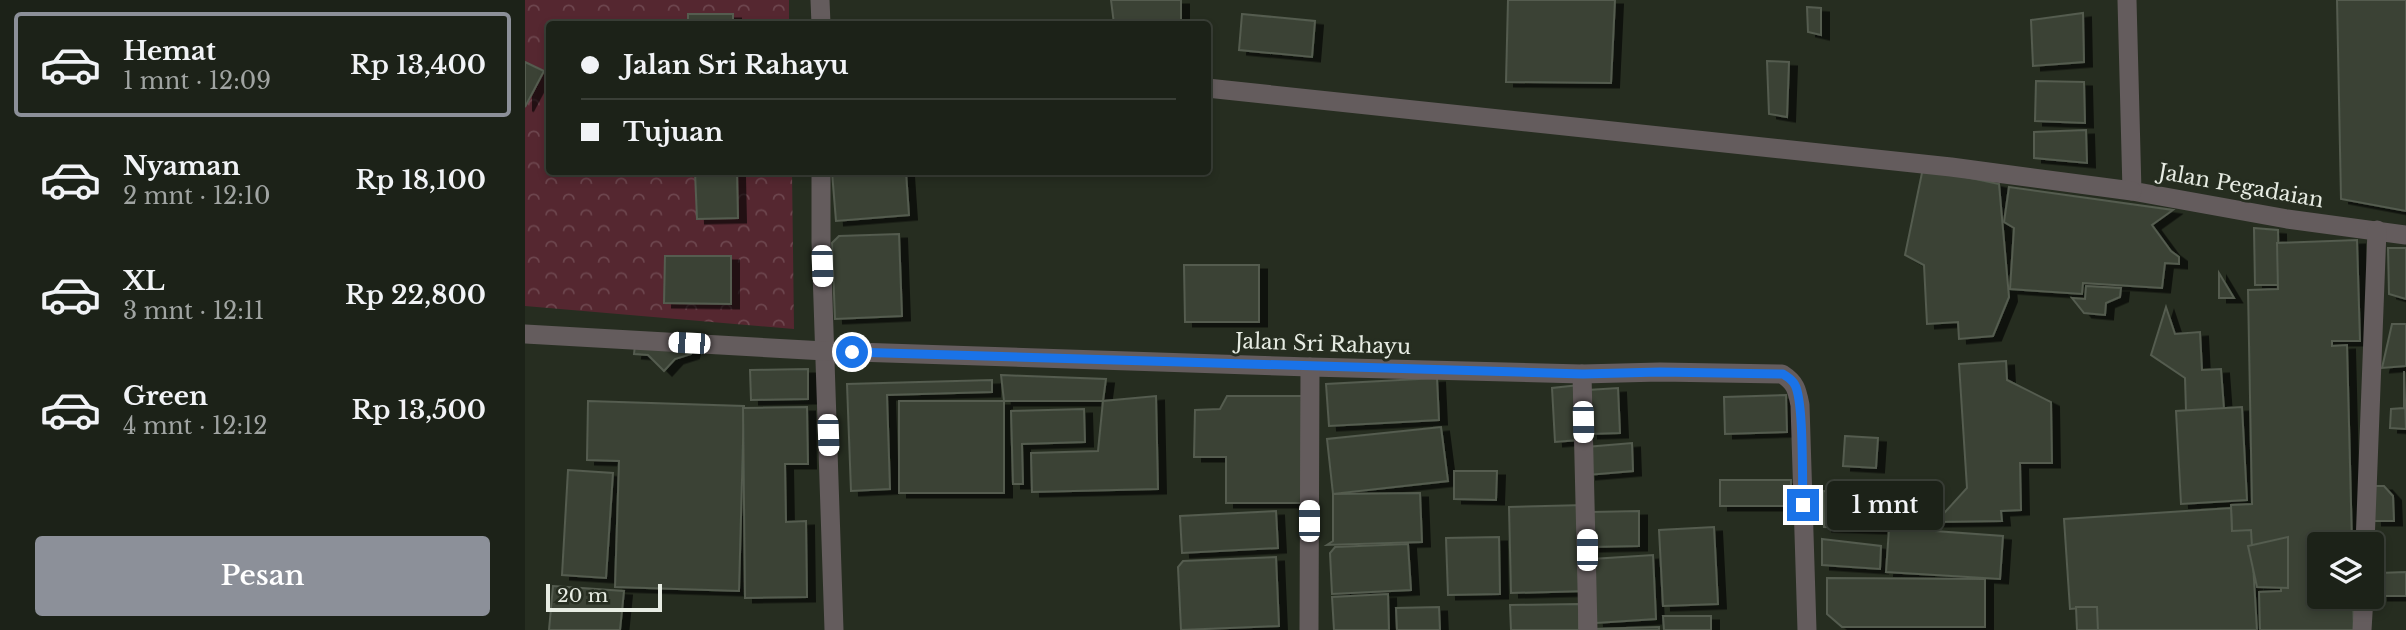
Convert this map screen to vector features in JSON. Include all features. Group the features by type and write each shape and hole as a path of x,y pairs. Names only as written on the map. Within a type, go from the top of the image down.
{"street":[{"path":"820,0 821,21"},
{"name":"Jalan Pegadaian","path":"2127,0 2132,191 2287,219 2406,235"},
{"path":"1211,88 1951,167 2132,191"},
{"path":"821,175 834,630"},
{"path":"2365,532 2377,230"},
{"name":"Jalan Sri Rahayu","path":"525,334 825,351 1310,367 1583,374 1783,374 1792,380 1796,387 1800,405 1807,630"},
{"path":"1309,630 1310,367"},
{"path":"1583,374 1588,630"},
{"path":"2362,630 2363,609"}],"green space":[{"path":"525,0 789,0 789,21 546,21 546,175 792,175 794,329 525,306"}],"building":[{"path":"1111,0 1181,0 1181,21 1114,21"},
{"path":"1508,0 1615,0 1611,83 1506,82"},
{"path":"2337,0 2406,0 2406,211 2341,199"},
{"path":"1807,7 1821,8 1821,35 1808,32"},
{"path":"2083,13 2084,62 2033,66 2031,20"},
{"path":"688,14 733,14 733,21 688,21"},
{"path":"1242,14 1315,21 1312,57 1239,50"},
{"path":"1767,61 1789,62 1787,117 1769,114"},
{"path":"525,62 544,71 525,107"},
{"path":"2036,81 2084,82 2085,123 2035,121"},
{"path":"2086,130 2087,163 2034,158 2034,132"},
{"path":"1923,168 1999,184 2009,297 1993,336 1959,339 1958,322 1927,324 1924,265 1905,255"},
{"path":"695,175 737,175 738,218 697,219"},
{"path":"832,175 906,175 909,215 836,221"},
{"path":"2009,187 2173,210 2152,225 2171,251 2179,257 2179,264 2165,263 2162,288 2083,283 2082,294 2010,289 2014,228 2004,222"},
{"path":"2254,228 2278,230 2279,285 2255,285"},
{"path":"899,234 902,316 835,319 832,243 839,236"},
{"path":"2357,240 2360,341 2332,341 2332,346 2347,345 2352,532 2307,532 2307,609 2353,609 2354,630 2260,630 2259,592 2281,591 2280,545 2248,546 2247,535 2232,535 2231,505 2252,504 2248,290 2278,289 2277,243"},
{"path":"2388,248 2406,248 2406,299 2389,294"},
{"path":"665,256 731,256 731,304 664,303"},
{"path":"1184,265 1259,265 1259,322 1185,322"},
{"path":"2219,273 2234,298 2219,298"},
{"path":"2086,286 2121,288 2120,297 2106,303 2105,315 2084,313 2072,298 2085,299"},
{"path":"2166,307 2175,334 2200,332 2202,370 2221,369 2224,409 2186,411 2185,378 2151,355"},
{"path":"2392,324 2406,324 2406,366 2382,368"},
{"path":"635,345 692,349 691,354 675,359 664,371 648,355 634,354"},
{"path":"2006,361 2007,380 2051,402 2052,463 2020,463 2021,510 2001,511 2002,521 1936,522 1967,488 1959,364"},
{"path":"808,369 808,399 751,400 750,370"},
{"path":"2404,371 2406,429 2390,428 2391,409 2404,408"},
{"path":"1001,375 1106,379 1103,401 1004,401"},
{"path":"1437,378 1439,420 1329,426 1326,384"},
{"path":"992,380 992,392 887,395 890,489 851,491 847,384"},
{"path":"1579,385 1579,440 1555,442 1552,388"},
{"path":"1618,388 1620,433 1590,434 1588,390"},
{"path":"1786,395 1787,432 1725,434 1724,397"},
{"path":"1156,396 1158,489 1032,492 1031,453 1098,451 1103,401"},
{"path":"1227,396 1302,396 1301,503 1226,503 1226,457 1194,457 1195,410 1220,409"},
{"path":"588,401 744,406 739,591 615,587 619,461 587,460"},
{"path":"899,401 1004,401 1004,493 899,493"},
{"path":"807,407 808,464 785,464 786,522 806,521 807,597 745,598 743,408"},
{"path":"2242,407 2247,500 2181,504 2176,411"},
{"path":"1084,409 1085,442 1022,444 1023,484 1013,484 1011,411"},
{"path":"1441,427 1448,481 1333,494 1327,439"},
{"path":"1845,436 1878,438 1876,468 1843,466"},
{"path":"1632,443 1633,471 1588,475 1586,447"},
{"path":"568,470 613,473 606,578 562,575"},
{"path":"1454,471 1497,471 1496,500 1454,499"},
{"path":"1720,480 1791,480 1791,506 1720,506"},
{"path":"2373,486 2384,486 2393,496 2394,521 2374,521"},
{"path":"1823,491 1878,495 1878,529 1824,527"},
{"path":"1420,493 1422,542 1327,545 1333,541 1333,494"},
{"path":"1903,495 1921,530 2003,536 2000,579 1886,572 1890,514"},
{"path":"1585,505 1587,591 1511,593 1509,507"},
{"path":"2231,508 2232,531 2251,530 2257,630 2094,630 2093,607 2070,609 2064,519"},
{"path":"1276,511 1278,548 1182,553 1180,516"},
{"path":"1639,511 1639,546 1592,547 1592,512"},
{"path":"1714,527 1718,604 1663,606 1659,530"},
{"path":"1499,537 1500,594 1448,595 1446,538"},
{"path":"2288,537 2288,588 2257,587 2248,546"},
{"path":"1822,539 1881,546 1880,569 1822,565"},
{"path":"1408,544 1411,590 1332,594 1330,553 1335,547"},
{"path":"1653,555 1656,619 1596,623 1592,559"},
{"path":"1276,557 1279,626 1181,630 1178,567 1183,561"},
{"path":"2406,572 2406,596 2384,596 2384,573"},
{"path":"1827,578 1985,579 1985,627 1842,627 1827,614"},
{"path":"553,586 624,591 620,630 549,630"},
{"path":"1388,594 1389,630 1334,630 1332,597"},
{"path":"1579,604 1579,630 1511,630 1510,605"},
{"path":"1439,607 1440,630 1397,630 1396,608"},
{"path":"2076,607 2097,607 2098,630 2077,630"},
{"path":"1663,616 1711,616 1711,630 1664,630"},
{"path":"1659,627 1659,630 1591,630 1591,629"}],"route":[{"path":"852,352 1583,374 1783,374 1792,380 1796,387 1800,405 1803,505"}]}
